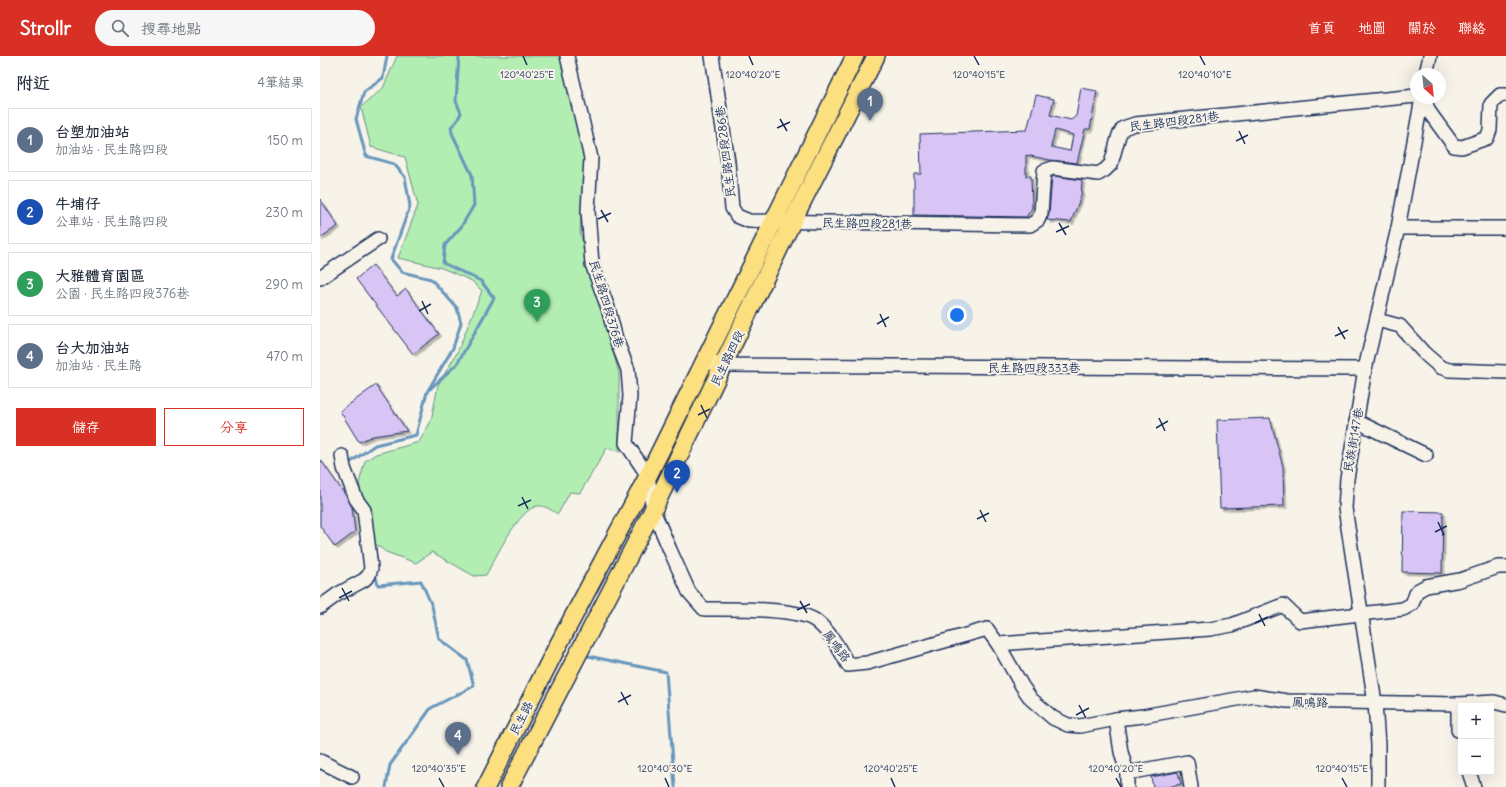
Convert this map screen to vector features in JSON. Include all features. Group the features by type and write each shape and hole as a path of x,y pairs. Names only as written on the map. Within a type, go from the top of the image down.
{"main road":[{"name":"民生路四段","path":"556,649 648,476 855,56"},
{"name":"民生路四段","path":"575,658 653,510 792,222 876,56"},
{"name":"民生路","path":"486,787 556,649"},
{"name":"民生路","path":"509,787 575,658"}],"street":[{"name":"民生路四段376巷","path":"567,56 591,158 588,211 592,264 608,308 616,339 628,370 630,396 626,443 648,476"},
{"name":"民生路四段286巷","path":"712,56 728,162 732,208 737,216 749,221 792,222"},
{"path":"1427,68 1430,56"},
{"path":"1425,104 1454,146 1462,146 1487,138 1490,130 1491,104 1500,95 1506,95"},
{"name":"民生路四段281巷","path":"792,222 1030,225 1038,220 1041,214 1044,171 1053,168 1098,174 1111,164 1118,135 1123,128 1135,124 1410,97"},
{"name":"民族街147巷","path":"1378,787 1378,744 1375,703 1345,508 1347,479 1365,369 1398,228 1421,104"},
{"path":"1398,228 1506,228"},
{"path":"320,278 378,238"},
{"path":"1377,320 1400,326 1440,367 1449,370 1506,372"},
{"name":"民生路四段333巷","path":"704,362 724,364 1365,369"},
{"path":"1356,421 1426,455"},
{"path":"320,607 338,594 364,580 369,575 371,568 364,510 356,499 344,468 342,456"},
{"name":"鳳鳴路","path":"648,476 653,510 689,592 704,609 755,610 793,613 814,620 832,637 848,665 867,663 986,629 998,644 1031,699 1053,718 1068,724 1080,726 1254,696 1287,701 1458,704"},
{"path":"998,644 1210,629 1232,625 1283,605 1300,621 1403,609 1412,604 1417,591 1426,586 1460,580 1498,567 1506,567"},
{"name":"鳳鳴路","path":"1476,703 1494,702 1506,705"},
{"path":"1116,719 1121,752 1127,773 1127,787"},
{"path":"320,761 352,777"},
{"path":"1127,773 1187,762 1191,787"},
{"path":"1470,775 1474,787"}],"green space":[{"path":"397,56 561,56 584,158 580,232 619,373 619,452 607,448 580,493 570,492 558,514 546,507 538,506 523,515 508,535 486,575 474,576 432,552 416,563 386,552 370,540 359,483 365,461 376,454 419,442 431,421 438,385 457,353 482,291 472,281 442,268 398,258 418,205 405,157 371,147 361,107 383,88"}],"building":[{"path":"1081,88 1097,91 1090,129 1085,129 1077,163 1050,160 1026,155 1026,176 1031,176 1032,208 1026,217 914,215 914,174 921,174 920,134 1027,130 1036,95 1054,99 1050,115 1071,120 1076,116","holes":["1055,130 1073,135 1070,151 1051,147"]},
{"path":"1052,177 1082,180 1081,196 1071,222 1047,220 1049,214"},
{"path":"320,199 338,226 320,238"},
{"path":"373,265 397,296 406,289 439,334 413,354 356,279"},
{"path":"376,385 407,431 373,436 359,442 340,411"},
{"path":"1270,418 1283,467 1284,506 1220,508 1217,420"},
{"path":"320,459 352,507 355,532 335,547 320,526"},
{"path":"1403,511 1443,512 1442,573 1402,572"},
{"path":"1178,772 1181,784 1168,787 1153,787 1151,777"}],"waterway":[{"path":"348,464 375,445 416,435 427,392 453,348 461,323 457,308 431,279 402,272 391,259 410,206 405,177 394,164 366,156 356,119 364,92 383,78 387,56"},
{"path":"430,389 457,364 494,298 481,281 443,263 445,245 461,227 474,205 472,175 452,133 451,127 457,121 461,113 456,101 459,56"},
{"path":"375,574 378,585 421,581 432,606 439,639 467,660 474,686 431,708 390,765 386,787"},
{"path":"583,655 666,672 675,787"}],"place":[{"name":"台塑加油站","path":"870,121"},
{"name":"大雅體育園區","path":"537,322"},
{"name":"牛埔仔","path":"677,493"},
{"name":"台大加油站","path":"458,755"}]}
